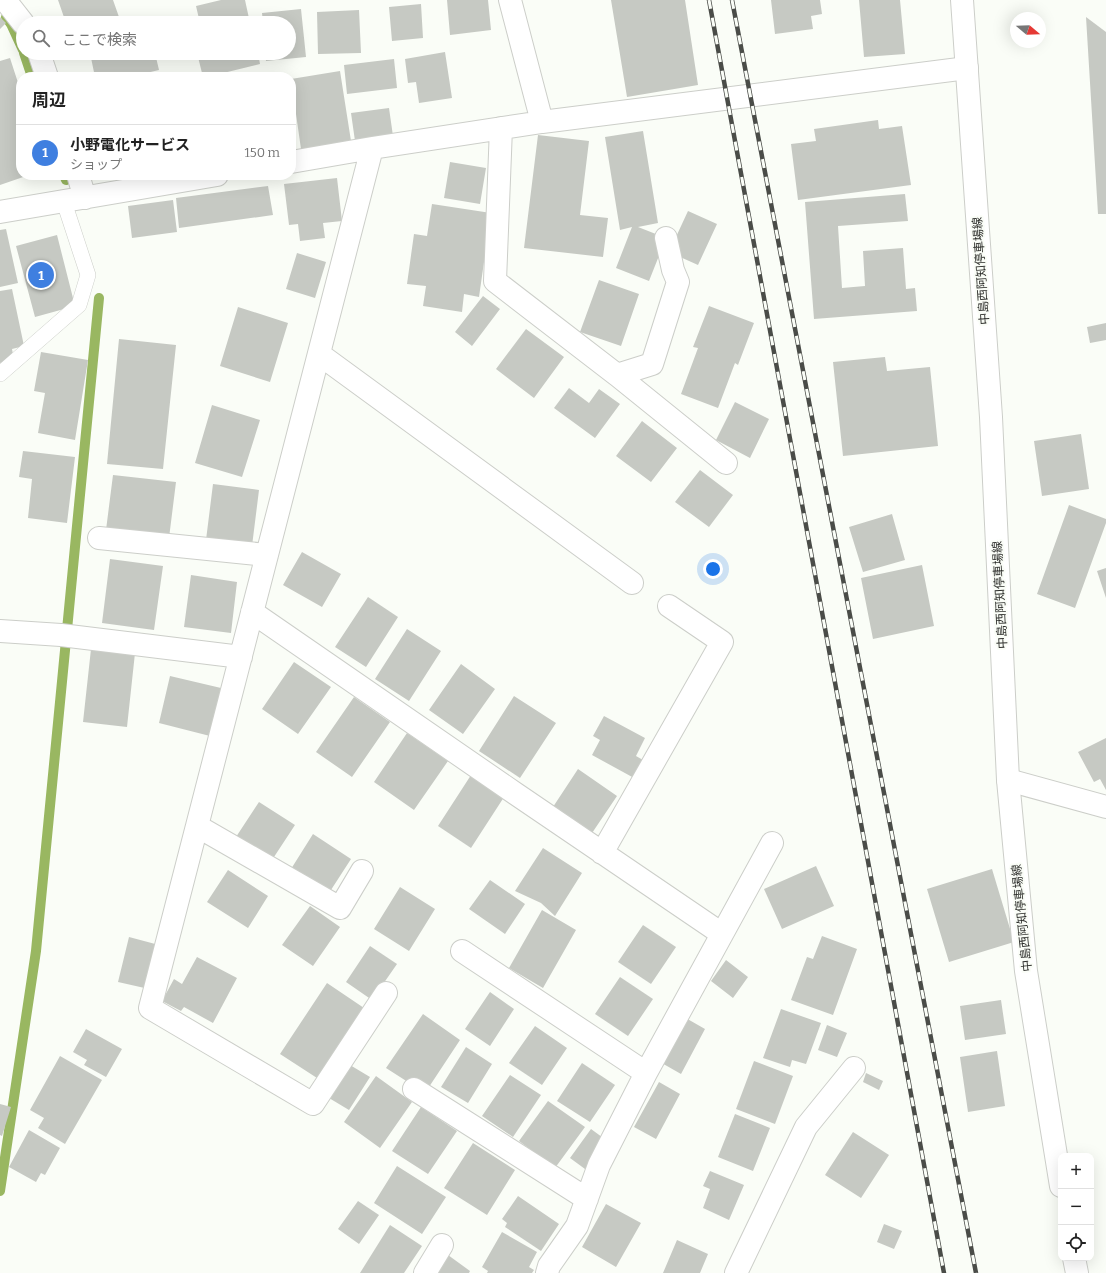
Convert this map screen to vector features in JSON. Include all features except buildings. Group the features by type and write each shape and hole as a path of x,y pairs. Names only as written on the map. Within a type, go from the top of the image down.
{"street":[{"path":"5,0 18,16"},
{"path":"510,0 542,122"},
{"name":"中島西阿知停車場線","path":"962,0 991,417 1008,780 1026,971 1058,1168"},
{"path":"41,60 45,72"},
{"path":"296,161 542,122 967,68"},
{"path":"501,128 496,281 617,375 726,463"},
{"path":"372,148 150,1008 313,1104 386,993"},
{"path":"80,180 85,198"},
{"path":"0,212 188,180"},
{"path":"617,375 652,364 678,282 673,270 666,238"},
{"path":"319,354 632,582"},
{"path":"99,538 267,555"},
{"path":"602,853 722,642 669,606"},
{"path":"252,612 722,934"},
{"path":"0,631 67,636 241,657"},
{"path":"1008,780 1106,807"},
{"path":"197,826 340,908 362,870"},
{"path":"547,1273 549,1266 577,1226 600,1165 646,1073 772,843"},
{"path":"462,951 646,1073"},
{"path":"736,1273 806,1127 854,1068"},
{"path":"414,1089 587,1199"},
{"path":"425,1273 442,1245"},
{"path":"1075,1261 1077,1273"}],"lane":[{"path":"0,374 79,304 88,275 64,202"}],"waterway":[{"path":"6,17 16,35"},
{"path":"26,60 30,72"},
{"path":"0,1191 36,951 99,298"}],"railway":[{"path":"709,0 944,1273"},
{"path":"732,0 976,1273"}],"place":[{"name":"小野電化サービス","path":"41,275"}]}
